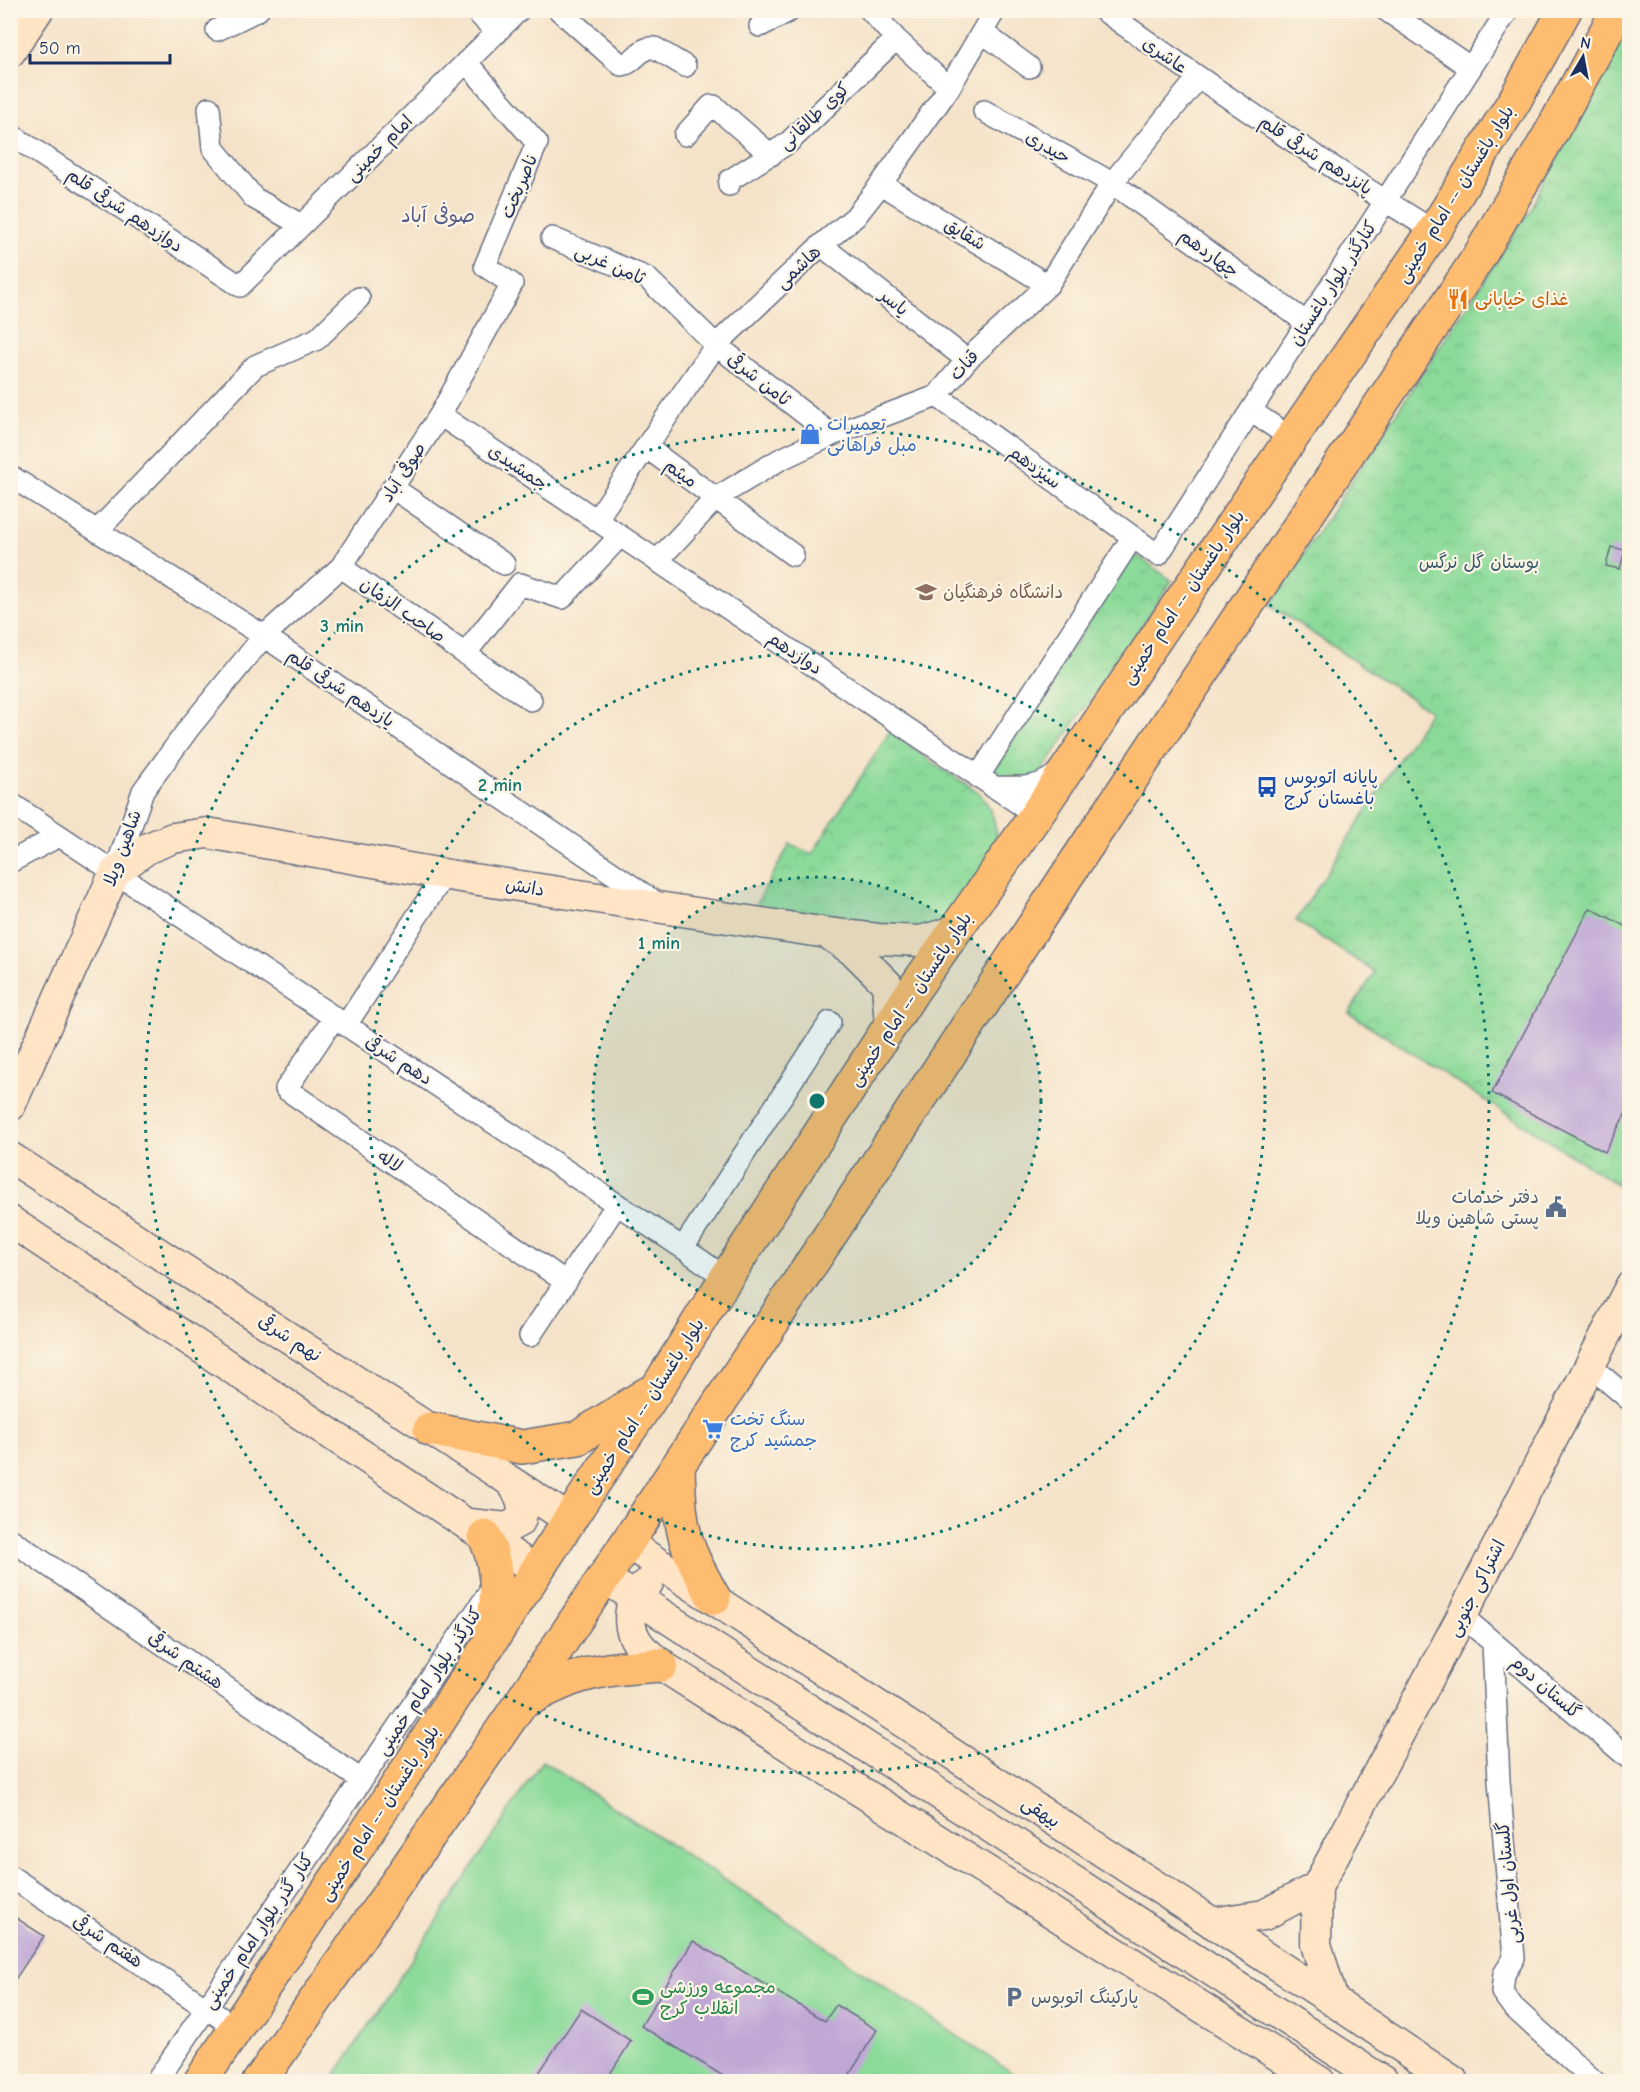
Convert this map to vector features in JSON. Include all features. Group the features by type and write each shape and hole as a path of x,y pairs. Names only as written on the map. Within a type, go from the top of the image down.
{"main road":[{"path":"10,52 38,10"},
{"name":"بلوار باغستان -- امام خمینی","path":"200,2082 352,1856 890,1026 1036,816 1434,231 1516,98 1565,10"},
{"path":"259,2082 520,1704 1460,285 1548,139 1618,10"},
{"path":"1415,259 1427,282 1438,289 1460,285"},
{"path":"1382,308 1398,308 1413,315 1421,325 1422,341"},
{"name":"دانش","path":"114,872 148,848 172,838 207,833 444,874 827,933 855,952 887,984 890,1026"},
{"name":"شاهین ویلا","path":"13,1093 114,872"},
{"path":"827,933 921,941 955,931"},
{"name":"نهم شرقی","path":"10,1157 570,1521"},
{"path":"10,1221 537,1571"},
{"name":"اشتراکی جنوبی","path":"1333,2001 1316,1944 1317,1887 1462,1616 1629,1287"},
{"path":"430,1429 522,1447 578,1438 658,1387"},
{"path":"678,1466 680,1512 687,1542 696,1566 714,1598"},
{"path":"476,1530 507,1528 520,1521 525,1509 521,1496 512,1483"},
{"path":"476,1530 492,1553 497,1581 495,1615 483,1654"},
{"name":"بیهقی","path":"627,1543 1454,2082"},
{"path":"676,1573 650,1581 635,1597 630,1620 631,1630 641,1647 661,1665 1320,2082"},
{"path":"604,1578 1384,2082"},
{"path":"520,1704 557,1684 582,1675 606,1670 661,1665"},
{"path":"352,1856 360,1873 372,1883 382,1884 398,1880"},
{"path":"1212,1923 1264,1915 1317,1887"},
{"path":"329,1889 360,1900 369,1923"}],"street":[{"path":"217,30 258,10"},
{"path":"475,10 497,33"},
{"name":"امام خمینی","path":"240,286 519,10"},
{"path":"559,10 621,65 650,47 656,48 685,66"},
{"path":"760,26 790,10"},
{"path":"870,10 896,39 950,88"},
{"name":"هاشمی","path":"596,520 716,345 821,245 855,217 881,184 950,88 995,10"},
{"name":"عاشری","path":"1103,10 1198,78"},
{"path":"1386,10 1471,68"},
{"name":"کنارگذر بلوار باغستان","path":"1158,555 1508,10"},
{"path":"982,32 1029,67"},
{"name":"کوی طالقانی","path":"729,185 730,180 788,143 896,39"},
{"name":"ناصربخت","path":"466,62 537,143 485,266 512,284"},
{"name":"قنات","path":"657,561 716,498 778,460 832,435 937,396 967,360 1048,285 1112,183 1198,78"},
{"name":"پانزدهم شرقی قلم","path":"1198,78 1434,231"},
{"path":"686,135 712,106 771,155"},
{"path":"209,108 213,148 254,198 301,225"},
{"name":"حیدری","path":"984,111 1112,183"},
{"name":"دوازدهم شرقی قلم","path":"10,134 240,286"},
{"name":"چهاردهم","path":"1112,183 1307,323"},
{"name":"شقایق","path":"881,184 1048,285"},
{"name":"ثامن غربی","path":"552,238 647,278 716,345"},
{"name":"یاسر","path":"821,245 967,360"},
{"name":"صوفی آباد","path":"264,636 341,567 440,415 512,284"},
{"path":"97,531 255,366 317,339 359,298"},
{"name":"ثامن شرقی","path":"716,345 832,435"},
{"name":"سیزدهم","path":"937,396 1158,555"},
{"path":"1251,411 1291,438"},
{"name":"جمشیدی","path":"440,415 596,520"},
{"name":"میثم","path":"646,447 793,555"},
{"name":"یازدهم شرقی قلم","path":"10,476 264,636 666,909"},
{"path":"393,488 504,564"},
{"name":"دوازدهم","path":"596,520 1036,816"},
{"name":"صاحب الزمان","path":"465,654 520,584 562,598 620,536"},
{"path":"985,782 1132,538"},
{"name":"صاحب الزمان","path":"341,567 531,700"},
{"name":"شاهین ویلا","path":"114,872 143,791 189,728 264,636"},
{"path":"985,782 1031,788 1048,782 1073,760"},
{"path":"985,782 1011,815 1013,830 1002,864"},
{"name":"دهم شرقی","path":"10,803 726,1278"},
{"path":"10,862 59,836"},
{"path":"340,1021 444,874"},
{"name":"لاله","path":"340,1021 286,1089 566,1282"},
{"path":"683,1248 830,1023"},
{"path":"530,1336 617,1204"},
{"path":"1589,1365 1629,1400"},
{"name":"هشتم شرقی","path":"10,1539 361,1780"},
{"name":"کنارگذر بلوار امام خمینی","path":"361,1780 497,1581"},
{"name":"گلستان دوم","path":"1462,1616 1629,1759"},
{"name":"گلستان اول غربی","path":"1493,1642 1499,1781 1514,1958 1504,1974 1502,1992 1513,2007 1596,2082"},
{"name":"کنار گذر بلوار امام خمینی","path":"156,2082 361,1780"},
{"name":"هفتم شرقی","path":"10,1876 236,2028"}],"green space":[{"name":"بوستان گل نرگس","path":"1629,16 1629,1192 1349,1013 1375,972 1296,921 1430,711 1270,605 1528,213"},
{"path":"1134,553 1172,581 1031,787 1000,779 992,771"},
{"path":"890,731 937,766 976,790 986,801 994,820 997,837 993,860 946,922 915,932 762,913 757,903 790,844 812,854"},
{"name":"مجموعه ورزشی انقلاب کرج","path":"542,1761 774,1912 1024,2081 331,2082"}],"building":[{"path":"1611,547 1625,550 1620,569 1606,566"},
{"path":"1590,908 1629,928 1629,1107 1605,1152 1492,1093"},
{"path":"10,1914 44,1936 10,1987"},
{"path":"693,1941 825,2021 836,2005 877,2030 845,2082 733,2082 641,2026"},
{"path":"581,2009 631,2041 605,2082 533,2082"}],"place":[{"name":"غذای خیابانی","path":"1458,299"},
{"name":"تعمیرات مبل فراهانی","path":"810,434"},
{"name":"دانشگاه فرهنگیان","path":"926,592"},
{"name":"پایانه اتوبوس باغستان کرج","path":"1267,787"},
{"name":"دفتر خدمات پستی شاهین ویلا","path":"1556,1207"},
{"name":"سنگ تخت جمشید کرج","path":"713,1429"},
{"name":"مجموعه ورزشی انقلاب کرج","path":"643,1997"},
{"name":"پارکینگ اتوبوس","path":"1014,1997"}],"district":[{"name":"صوفی آباد","path":"438,215"}]}
